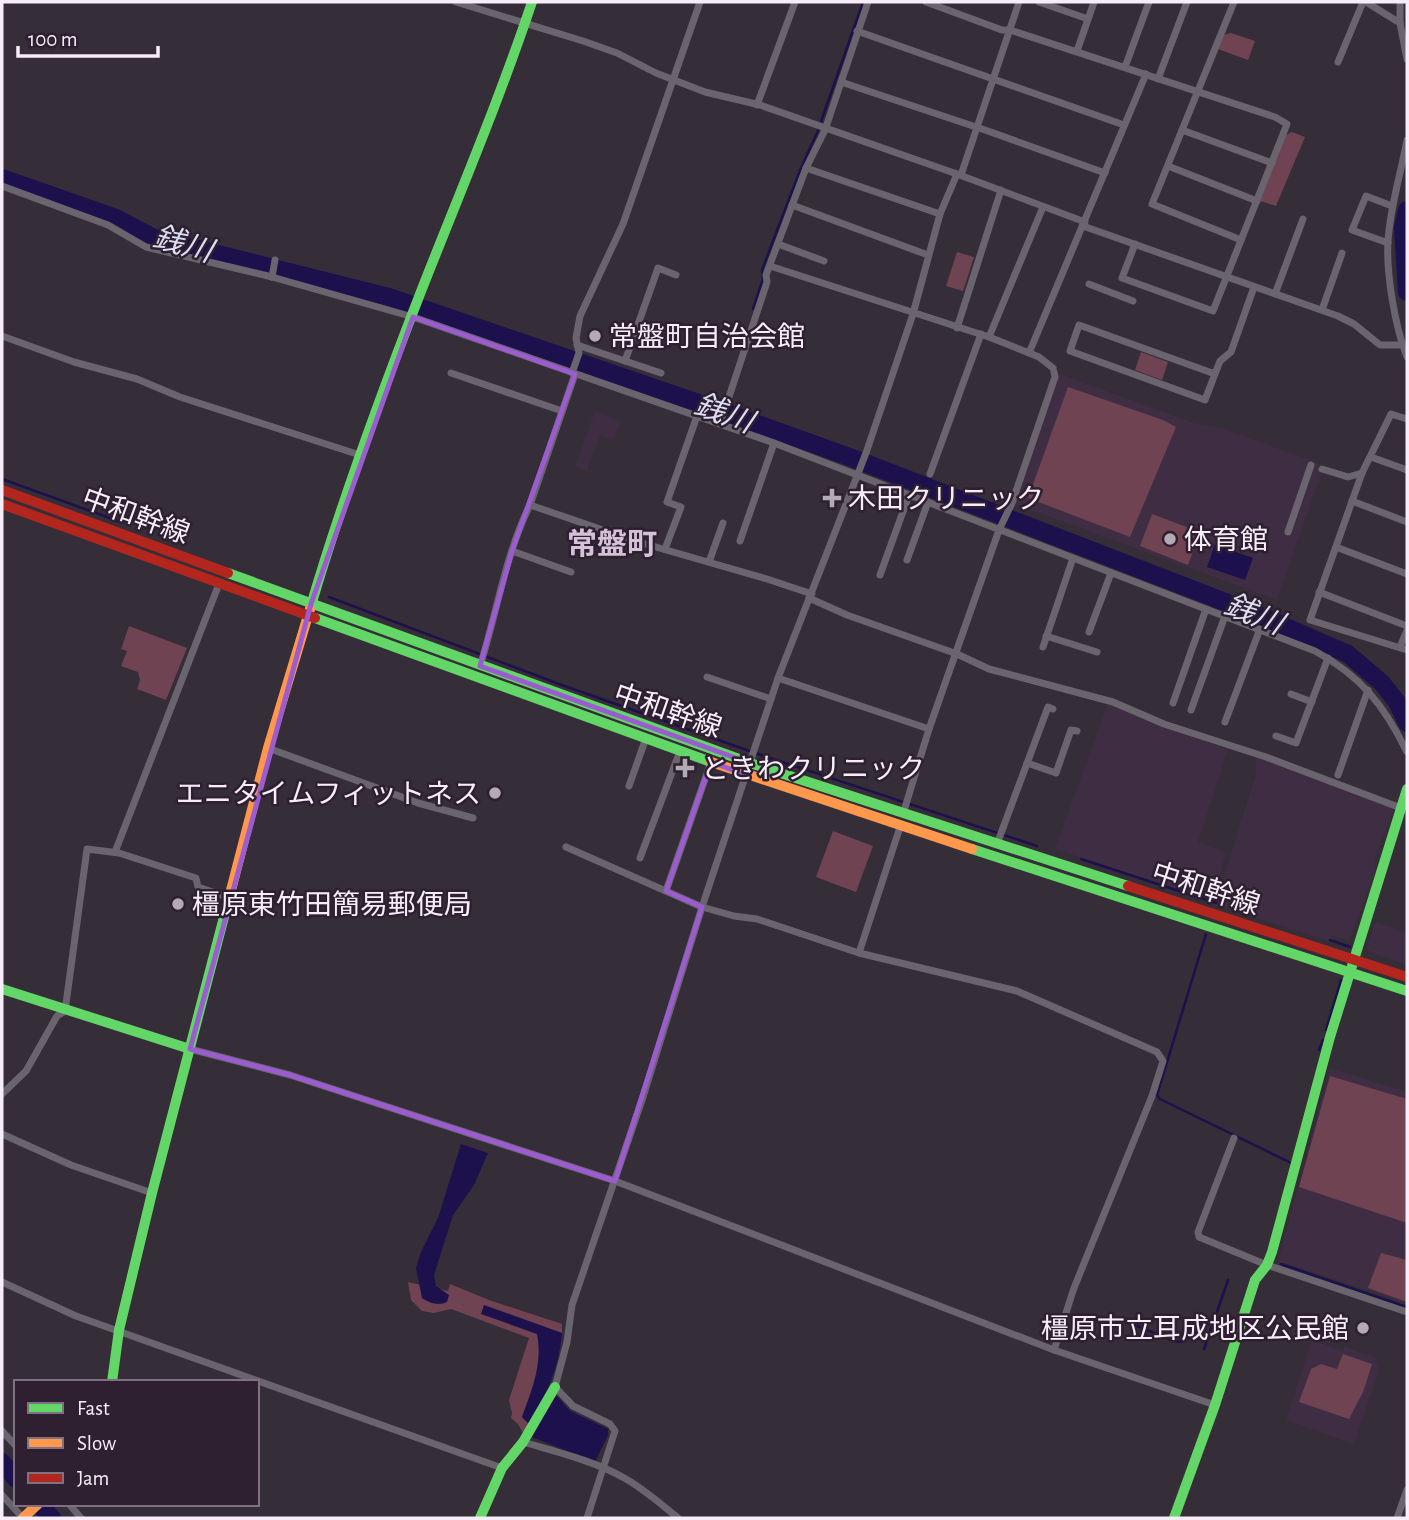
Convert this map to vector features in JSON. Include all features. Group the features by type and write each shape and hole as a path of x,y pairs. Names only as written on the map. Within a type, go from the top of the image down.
{"main road":[{"path":"112,1380 119,1330 152,1193 268,748 310,610 360,455 468,179 526,25 532,2"},
{"name":"中和幹線","path":"2,490 746,775 904,811 1000,837 1407,977"},
{"name":"中和幹線","path":"2,504 219,584 482,659 1407,991"},
{"path":"1174,1518 1215,1405 1255,1280 1267,1265 1292,1183 1330,1037 1407,789"},
{"path":"2,989 190,1049"},
{"path":"480,1518 502,1468 523,1442 555,1387"}],"street":[{"path":"456,2 617,53 705,92 757,105 959,174 1135,244 1322,310 1354,324 1380,345 1402,345"},
{"path":"482,659 521,522 530,505 579,356 577,345 580,316 623,224 700,2"},
{"path":"757,105 794,2"},
{"path":"720,421 770,266 806,168 825,130 868,2"},
{"path":"926,2 1002,30 1010,30 1077,51 1275,117 1287,124 1213,311 1122,278 1135,244"},
{"path":"587,1518 615,1431 614,1426 577,1410 555,1387 567,1342 574,1297 643,1097 702,907 778,678 866,456 913,314 940,214 977,128 1020,2"},
{"path":"1039,2 1088,19"},
{"path":"1077,51 1094,2"},
{"path":"1125,67 1149,2"},
{"path":"1158,79 1187,2"},
{"path":"1234,2 1152,204 1241,240"},
{"path":"1338,62 1365,2 1400,23"},
{"path":"1400,2 1400,23 1407,59"},
{"path":"857,31 1124,125"},
{"path":"1029,353 1146,74"},
{"path":"841,82 1105,173"},
{"path":"1182,130 1272,163"},
{"path":"1407,140 1392,206 1388,243 1394,306 1407,357"},
{"path":"1168,166 1257,201"},
{"path":"806,168 940,214"},
{"path":"2,186 108,225 146,247 272,275 413,316 697,416 720,421 859,472 909,495 1260,629 1328,658 1351,673 1385,710 1407,752"},
{"path":"957,328 1001,190"},
{"path":"1388,243 1352,230 1366,196 1392,206"},
{"path":"792,205 928,255"},
{"path":"989,337 1043,207"},
{"path":"1275,294 1303,219"},
{"path":"778,244 824,261"},
{"path":"1322,310 1342,254"},
{"path":"272,275 275,261"},
{"path":"770,266 989,337 1029,353 1054,370 1055,377 929,729 859,953"},
{"path":"625,361 658,268 676,275"},
{"path":"1088,284 1133,301"},
{"path":"1215,374 1079,325 1070,351 1205,400 1215,374 1220,361 1231,352 1254,287"},
{"path":"930,474 981,334"},
{"path":"2,336 360,455"},
{"path":"577,345 661,373"},
{"path":"451,373 562,411"},
{"path":"1319,592 1407,628 1404,649 1310,620 1319,592 1362,472 1391,414 1407,419"},
{"path":"665,549 681,507 667,502 697,416"},
{"path":"740,541 774,443"},
{"path":"1371,457 1407,470"},
{"path":"1288,532 1311,465"},
{"path":"1321,469 1348,477 1362,472"},
{"path":"880,575 909,495"},
{"path":"1352,501 1407,522"},
{"path":"906,560 928,502"},
{"path":"530,505 811,596 847,615 957,654 989,670 1113,702 1164,724 1266,757 1401,808"},
{"path":"709,562 723,523"},
{"path":"1336,547 1407,574"},
{"path":"512,551 571,572"},
{"path":"1042,647 1073,558"},
{"path":"1088,632 1111,573"},
{"path":"115,852 219,584"},
{"path":"1173,703 1206,609"},
{"path":"1191,710 1225,616"},
{"path":"1225,722 1260,629"},
{"path":"1046,636 1097,652"},
{"path":"1276,736 1296,743 1328,658"},
{"path":"707,677 771,699"},
{"path":"778,678 929,729"},
{"path":"1338,775 1368,690"},
{"path":"1291,694 1312,702"},
{"path":"1000,837 1048,707 1053,709"},
{"path":"1027,763 1056,773 1072,730 1077,731"},
{"path":"629,786 646,738"},
{"path":"268,748 418,803 472,818"},
{"path":"640,858 680,751"},
{"path":"666,891 711,762"},
{"path":"566,847 702,907 757,919 859,953 1017,991 1157,1052 1163,1061 1152,1096 1074,1288 1054,1350"},
{"path":"2,1094 26,1071 57,1016 65,1011 87,849 115,852 196,878 198,887 230,898"},
{"path":"190,1049 290,1075 615,1181 1054,1350 1215,1405"},
{"path":"2,1134 71,1165 152,1193"},
{"path":"1234,1138 1198,1232 1199,1237 1267,1265 1407,1312"},
{"path":"2,1282 76,1316 258,1380"},
{"path":"259,1380 502,1468"},
{"path":"2,1431 14,1444"},
{"path":"523,1442 602,1468 642,1489 678,1518"},
{"path":"1397,1518 1407,1490"},
{"path":"2,1495 24,1517"}],"highlighted area":[{"path":"413,317 575,374 512,551 480,666 750,763 746,775 711,762 666,891 702,907 615,1181 290,1075 190,1049 311,604"}],"shaded area":[{"path":"1231,33 1255,41 1248,60 1218,49 1224,35"},
{"path":"1292,132 1305,137 1276,206 1260,201 1286,135"},
{"path":"957,252 974,257 963,291 946,286"},
{"path":"1141,352 1168,362 1162,380 1135,370"},
{"path":"1060,374 1194,423 1224,429 1318,463 1321,475 1277,600 1015,504"},
{"path":"1068,387 1176,427 1130,537 1028,498"},
{"path":"595,411 621,421 614,440 600,436 587,471 575,467"},
{"name":"体育館","path":"1152,514 1200,532 1188,565 1140,546"},
{"path":"1215,544 1253,558 1245,580 1207,567"},
{"path":"129,626 187,648 166,700 137,689 140,680 138,672 121,666 127,651 121,649"},
{"path":"1108,703 1158,725 1228,750 1198,842 1226,852 1213,901 1055,849"},
{"path":"1255,755 1395,806 1375,857 1375,872 1349,941 1332,935 1329,941 1215,905 1256,774"},
{"path":"833,831 873,846 856,892 816,877"},
{"path":"1376,922 1407,933 1407,965 1366,950"},
{"path":"1330,1068 1407,1092 1407,1303 1278,1261"},
{"path":"1330,1076 1407,1099 1407,1223 1299,1187"},
{"path":"461,1144 488,1153 474,1185 453,1215 434,1275 436,1286 449,1295 447,1302 434,1303 422,1298 416,1268 438,1218"},
{"path":"1381,1253 1407,1260 1407,1302 1368,1288"},
{"path":"408,1282 448,1291 450,1284 562,1324 562,1333 538,1334 538,1366 522,1417 530,1425 523,1433 511,1418 509,1400 529,1338 451,1309 434,1313 422,1311 411,1300"},
{"path":"484,1305 562,1333 551,1381 530,1425 522,1417 538,1366 537,1334 481,1314"},
{"path":"1312,1340 1343,1351 1345,1347 1375,1357 1379,1371 1354,1444 1286,1420"},
{"path":"1343,1354 1372,1364 1363,1392 1349,1419 1299,1402 1311,1369 1321,1364 1337,1369"},
{"path":"557,1396 570,1411 608,1429 608,1435 595,1462 532,1437"}],"waterway":[{"path":"753,309 763,279 762,270 817,133 863,2"},
{"name":"銭川","path":"2,178 116,218 154,238 389,297 719,410 855,459 1256,614 1348,654 1382,683 1397,702 1407,723"},
{"path":"1407,210 1403,228 1407,292"},
{"path":"2,479 118,521"},
{"path":"329,597 559,684 761,755 1037,846"},
{"path":"1081,859 1216,903"},
{"path":"1206,934 1157,1095 1160,1099 1291,1163"},
{"path":"1330,940 1350,947"},
{"path":"1326,1030 1341,980"},
{"path":"1319,1050 1323,1040"},
{"path":"1281,1264 1407,1307"},
{"path":"1137,1326 1174,1341 1182,1342 1193,1336 1204,1339 1209,1336 1228,1280 1204,1349"},
{"path":"2,1462 14,1477"},
{"path":"41,1506 52,1518"}],"traffic: fast":[{"path":"310,609 376,411 532,2"},
{"path":"228,573 750,763 1128,886"},
{"path":"315,618 711,762"},
{"path":"1174,1518 1215,1405 1255,1280 1267,1265 1272,1252 1330,1037 1407,789"},
{"path":"972,849 1407,991"},
{"path":"112,1380 119,1330 152,1193 230,894"},
{"path":"2,989 190,1049"},
{"path":"480,1518 502,1468 523,1442 555,1387"}],"traffic: slow":[{"path":"230,894 268,748 310,609"},
{"path":"711,762 972,849"},
{"path":"23,1518 36,1506"}],"traffic: jam":[{"path":"2,490 228,573"},
{"path":"2,504 315,618"},
{"path":"1128,886 1407,977"}],"place":[{"name":"常盤町自治会館","path":"595,336"},
{"name":"木田クリニック","path":"832,498"},
{"name":"体育館","path":"1170,539"},
{"name":"ときわクリニック","path":"685,768"},
{"name":"エニタイムフィットネス","path":"495,793"},
{"name":"橿原東竹田簡易郵便局","path":"178,904"},
{"name":"橿原市立耳成地区公民館","path":"1363,1328"}],"district":[{"name":"常盤町","path":"612,544"}]}
